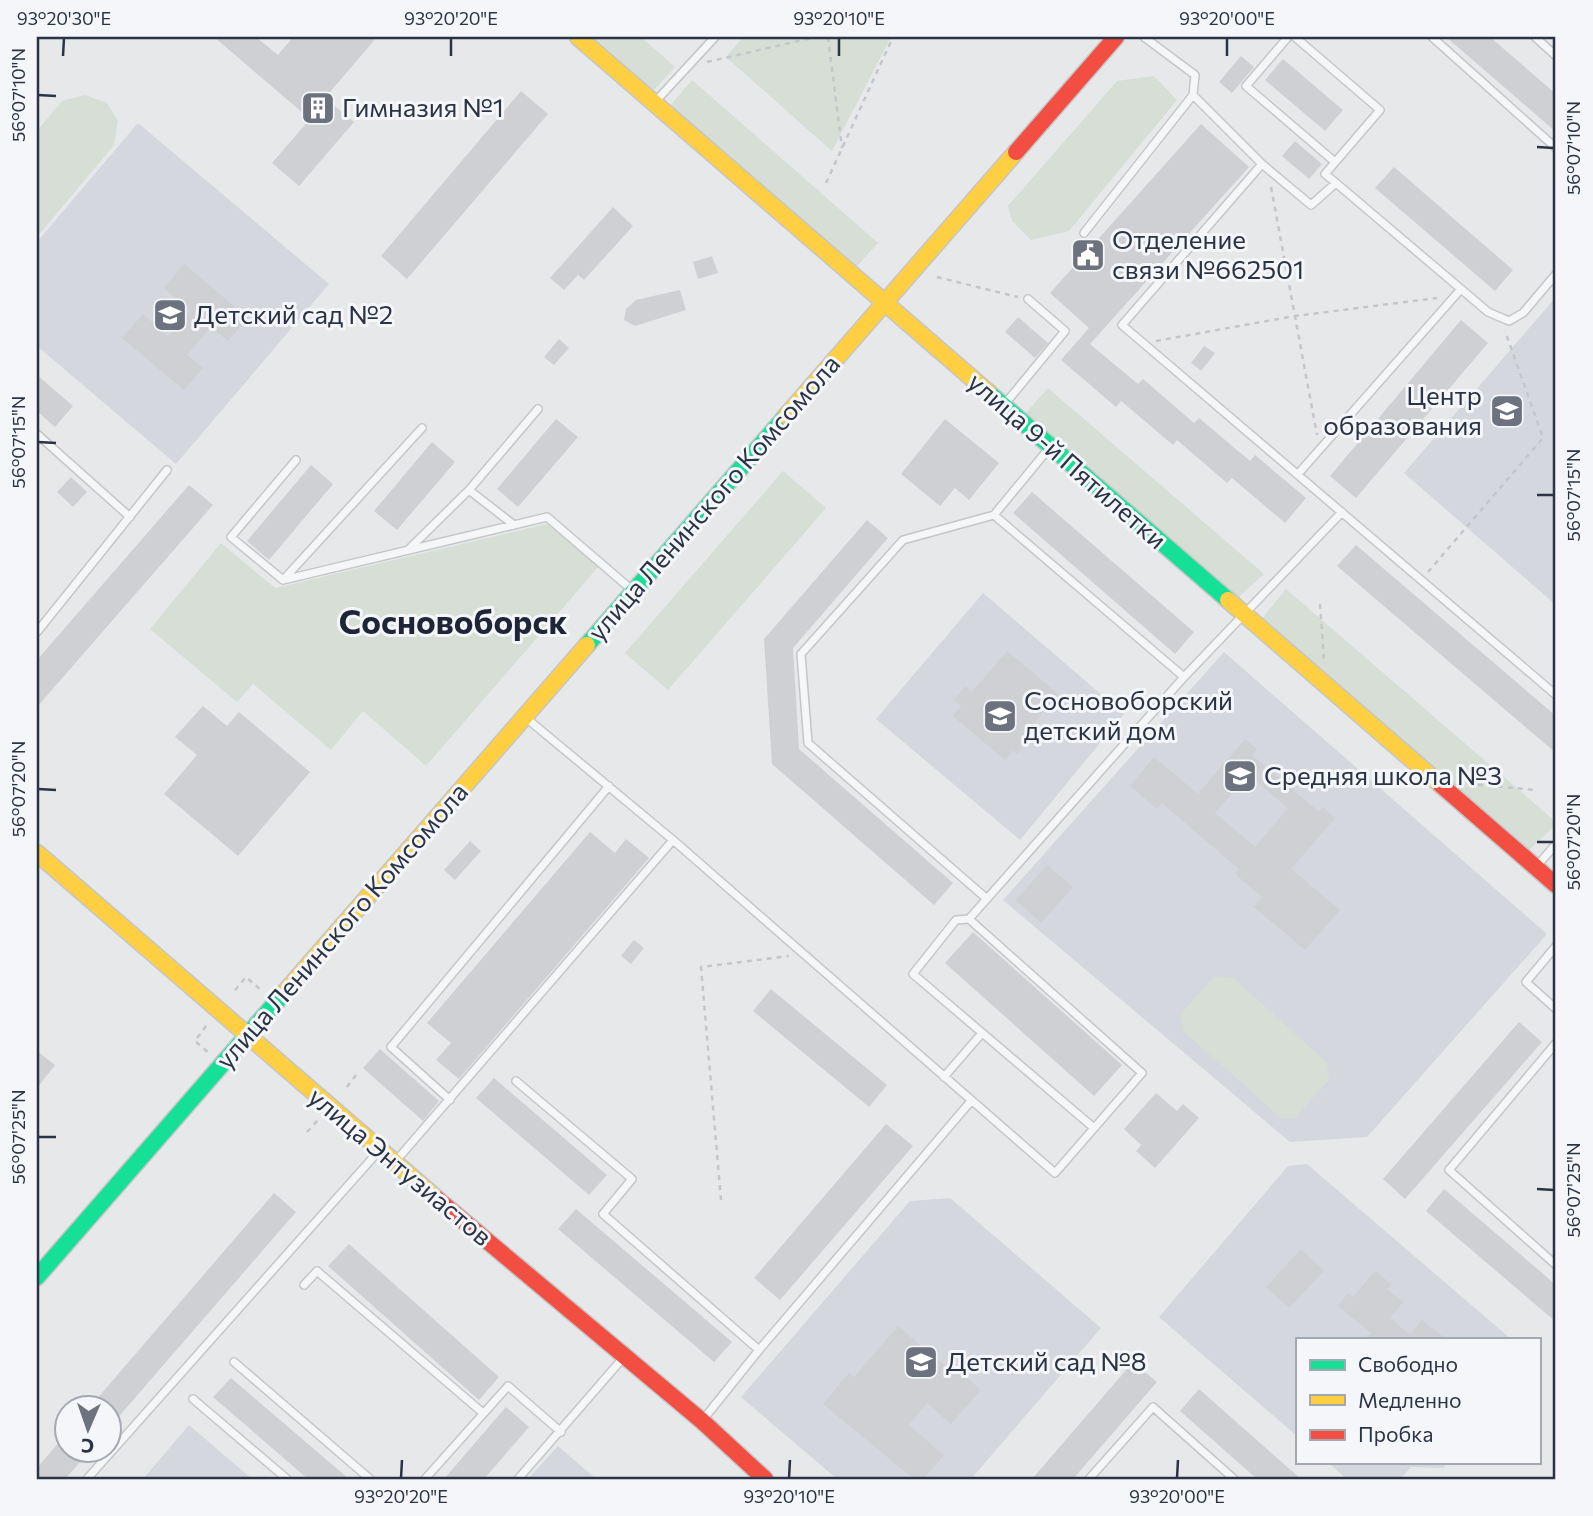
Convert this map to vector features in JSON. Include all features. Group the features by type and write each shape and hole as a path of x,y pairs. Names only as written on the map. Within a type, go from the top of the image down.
{"street":[{"name":"улица 9-й Пятилетки","path":"578,37 1556,885"},
{"name":"улица Ленинского Комсомола","path":"37,1277 1116,37"},
{"name":"улица Энтузиастов","path":"37,853 395,1163 702,1421 765,1479"}],"lane":[{"path":"654,103 715,37"},
{"path":"1084,233 1193,95 1195,75 1144,37"},
{"path":"1288,37 1246,86 1335,162"},
{"path":"1295,37 1380,110 1325,174 1488,313 1509,321 1522,313 1556,274"},
{"path":"1432,37 1556,148"},
{"path":"1535,37 1556,56"},
{"path":"1193,95 1264,166 1311,205 1336,183"},
{"path":"1264,166 1122,326 1556,695"},
{"path":"1298,474 1461,289"},
{"path":"1003,405 1065,331 1028,299"},
{"path":"409,549 469,490 538,409"},
{"path":"283,580 422,428"},
{"path":"37,434 130,517"},
{"path":"987,900 808,743 801,653 903,540 994,515 1051,447"},
{"path":"283,580 231,537 296,460"},
{"path":"37,632 167,470"},
{"path":"469,490 514,525"},
{"path":"1094,1128 913,974 956,920 969,919 987,900 1184,677 1342,512"},
{"path":"994,515 1184,677"},
{"path":"283,580 547,517 634,591"},
{"path":"524,716 673,839 1055,1173 1142,1073 969,919"},
{"path":"450,1100 391,1047 610,786"},
{"path":"395,1163 673,839"},
{"path":"1536,867 1556,844"},
{"path":"1556,946 1526,982 1556,1009"},
{"path":"944,1077 982,1033"},
{"path":"1556,1043 1449,1170 1556,1265"},
{"path":"516,1081 632,1179 604,1214 758,1350"},
{"path":"702,1421 758,1350 971,1101"},
{"path":"87,1479 380,1150"},
{"path":"304,1285 317,1271 483,1413"},
{"path":"518,1479 625,1357"},
{"path":"234,1362 370,1479"},
{"path":"425,1479 508,1386 561,1432"},
{"path":"193,1398 287,1479"},
{"path":"1089,1479 1153,1407 1234,1479"}],"path":[{"path":"688,66 816,37"},
{"path":"828,37 842,148"},
{"path":"826,183 893,37"},
{"path":"1264,166 1320,449"},
{"path":"937,277 1028,299"},
{"path":"1143,343 1295,316 1454,296"},
{"path":"1421,580 1543,438 1504,333 1509,321"},
{"path":"1320,604 1326,685"},
{"path":"1463,784 1538,790"},
{"path":"721,1200 701,967 803,954"},
{"path":"235,990 246,977 261,990"},
{"path":"206,1027 195,1041 212,1055"},
{"path":"347,1087 356,1076"},
{"path":"307,1132 320,1117"}],"shaded area":[{"path":"593,37 641,37 675,67 654,90"},
{"path":"743,37 891,37 832,151 726,57"},
{"path":"1154,76 1177,100 1069,231 1031,240 1012,221 1008,206 1117,81"},
{"path":"692,80 878,243 855,268 670,106"},
{"path":"85,95 107,103 118,121 114,145 37,237 37,131 62,101"},
{"name":"Детский сад №2","path":"138,123 329,284 176,464 37,346 37,242"},
{"name":"Центр образования","path":"1556,297 1556,605 1404,473"},
{"path":"1048,388 1264,574 1239,597 1024,415"},
{"path":"783,471 826,508 668,690 625,653"},
{"path":"547,524 599,566 426,766 363,711 331,750 253,684 237,702 150,629 221,543 275,588"},
{"path":"1286,589 1556,822 1556,825 1529,850 1260,621"},
{"name":"Сосновоборский детский дом","path":"983,593 1124,714 1020,840 876,719"},
{"name":"Средняя школа №3","path":"1224,652 1547,934 1367,1137 1290,1142 1003,900"},
{"path":"1214,976 1234,978 1327,1063 1329,1080 1294,1119 1281,1118 1183,1031 1180,1015"},
{"path":"1307,1164 1510,1338 1296,1338 1296,1435 1159,1317 1288,1166"},
{"name":"Детский сад №8","path":"950,1198 1101,1328 971,1479 837,1479 741,1397 910,1201"},
{"path":"189,1425 252,1479 143,1479"},
{"path":"558,1446 596,1479 528,1479"},
{"path":"1329,1464 1446,1464 1443,1468 1411,1467 1400,1479 1347,1479"}],"building":[{"name":"Гимназия №1","path":"214,37 256,37 278,55 293,37 377,37 325,98 354,122 299,186 272,163 310,119"},
{"path":"1446,37 1490,37 1556,94 1556,132"},
{"path":"1241,56 1254,67 1232,93 1219,82"},
{"path":"1283,59 1343,110 1325,131 1265,80"},
{"path":"521,91 548,114 407,279 381,256"},
{"path":"1201,124 1249,167 1090,344 1138,384 1143,379 1194,423 1199,418 1250,461 1255,455 1306,498 1285,523 1232,478 1227,483 1177,440 1173,445 1121,401 1116,407 1061,360 1089,328 1050,293"},
{"path":"1295,141 1322,164 1309,179 1282,156"},
{"path":"1394,167 1513,270 1495,291 1375,188"},
{"path":"613,207 633,226 584,280 578,275 564,290 550,278"},
{"path":"712,256 718,273 698,279 693,262"},
{"path":"184,264 248,318 228,341 211,327 187,355 203,368 184,390 122,338 143,314 168,336 190,311 164,288"},
{"path":"680,290 686,310 635,326 624,320 626,309 636,300"},
{"path":"1018,317 1048,343 1035,358 1005,332"},
{"path":"1461,320 1488,343 1356,498 1330,476"},
{"path":"559,339 569,348 554,365 544,357"},
{"path":"1204,346 1215,353 1201,371 1191,363"},
{"path":"37,375 73,406 55,427 37,411"},
{"path":"556,419 578,437 518,507 497,489"},
{"path":"945,419 999,463 969,500 955,488 940,506 901,474"},
{"path":"432,442 455,462 397,530 374,511"},
{"path":"311,465 333,484 269,560 247,541"},
{"path":"71,477 87,492 73,507 57,492"},
{"path":"189,485 213,505 37,707 37,660"},
{"path":"1032,492 1194,632 1175,654 1013,513"},
{"path":"867,520 888,538 793,648 799,749 953,883 934,905 772,764 764,639"},
{"path":"1356,545 1556,716 1556,753 1337,566"},
{"name":"Сосновоборский детский дом","path":"1007,651 1058,694 1024,735 1029,740 1017,754 1013,750 1005,760 953,716 961,706 954,700 965,686 972,692"},
{"path":"203,706 227,726 239,712 310,772 238,856 164,794 197,755 175,737"},
{"path":"1245,739 1257,749 1252,755 1319,812 1323,807 1335,818 1291,869 1340,910 1305,950 1254,907 1262,897 1235,874 1239,869 1162,803 1157,809 1130,786 1154,757 1198,794","holes":["1248,774 1288,808 1255,847 1215,813"]},
{"path":"590,832 615,853 626,839 649,858 459,1079 436,1060 451,1043 427,1023"},
{"path":"470,841 481,851 455,880 444,870"},
{"path":"1047,865 1073,887 1041,923 1016,900"},
{"path":"973,932 1122,1065 1094,1096 945,963"},
{"path":"634,940 644,948 631,964 621,956"},
{"path":"771,989 887,1085 869,1107 753,1011"},
{"path":"1519,1022 1542,1042 1405,1199 1383,1179"},
{"path":"380,1049 439,1101 423,1121 363,1068"},
{"path":"37,1051 55,1065 37,1088"},
{"path":"494,1078 607,1175 589,1195 476,1098"},
{"path":"1156,1093 1177,1111 1183,1104 1199,1118 1155,1168 1136,1151 1141,1145 1124,1129"},
{"path":"886,1124 913,1146 780,1300 754,1278"},
{"path":"1444,1189 1556,1285 1556,1322 1426,1211"},
{"path":"274,1193 296,1212 122,1413 122,1394 101,1394"},
{"path":"576,1209 732,1342 714,1362 558,1229"},
{"path":"349,1244 499,1377 479,1400 328,1266"},
{"path":"1301,1249 1324,1271 1289,1308 1266,1287"},
{"path":"1375,1271 1391,1284 1387,1289 1403,1302 1390,1318 1410,1335 1422,1320 1445,1338 1367,1338 1371,1333 1338,1306 1348,1293 1353,1297"},
{"path":"898,1326 945,1366 948,1362 981,1390 951,1424 927,1403 909,1425 944,1455 923,1479 914,1479 823,1404 849,1373 854,1377"},
{"path":"1133,1362 1157,1382 1073,1479 1032,1479"},
{"path":"231,1378 349,1479 308,1479 213,1397"},
{"path":"1199,1389 1301,1479 1257,1479 1180,1411"},
{"path":"506,1407 529,1427 484,1479 444,1479"},
{"path":"52,1450 52,1464 78,1464 65,1479 37,1479 37,1468"}],"traffic: fast":[{"path":"989,393 1228,600"},
{"path":"587,645 786,416"},
{"path":"37,1277 285,992"}],"traffic: slow":[{"path":"578,37 989,393"},
{"path":"786,416 1016,152"},
{"path":"1228,600 1441,785"},
{"path":"285,992 587,645"},
{"path":"37,853 436,1198"}],"traffic: jam":[{"path":"1016,152 1116,37"},
{"path":"1441,785 1556,885"},
{"path":"436,1198 702,1421 765,1479"}],"place":[{"name":"Гимназия №1","path":"318,108"},
{"name":"Отделение связи №662501","path":"1088,255"},
{"name":"Детский сад №2","path":"170,315"},
{"name":"Центр образования","path":"1507,411"},
{"name":"Сосновоборский детский дом","path":"1000,716"},
{"name":"Средняя школа №3","path":"1240,776"},
{"name":"Детский сад №8","path":"921,1362"}],"district":[{"name":"Сосновоборск","path":"453,622"}]}
